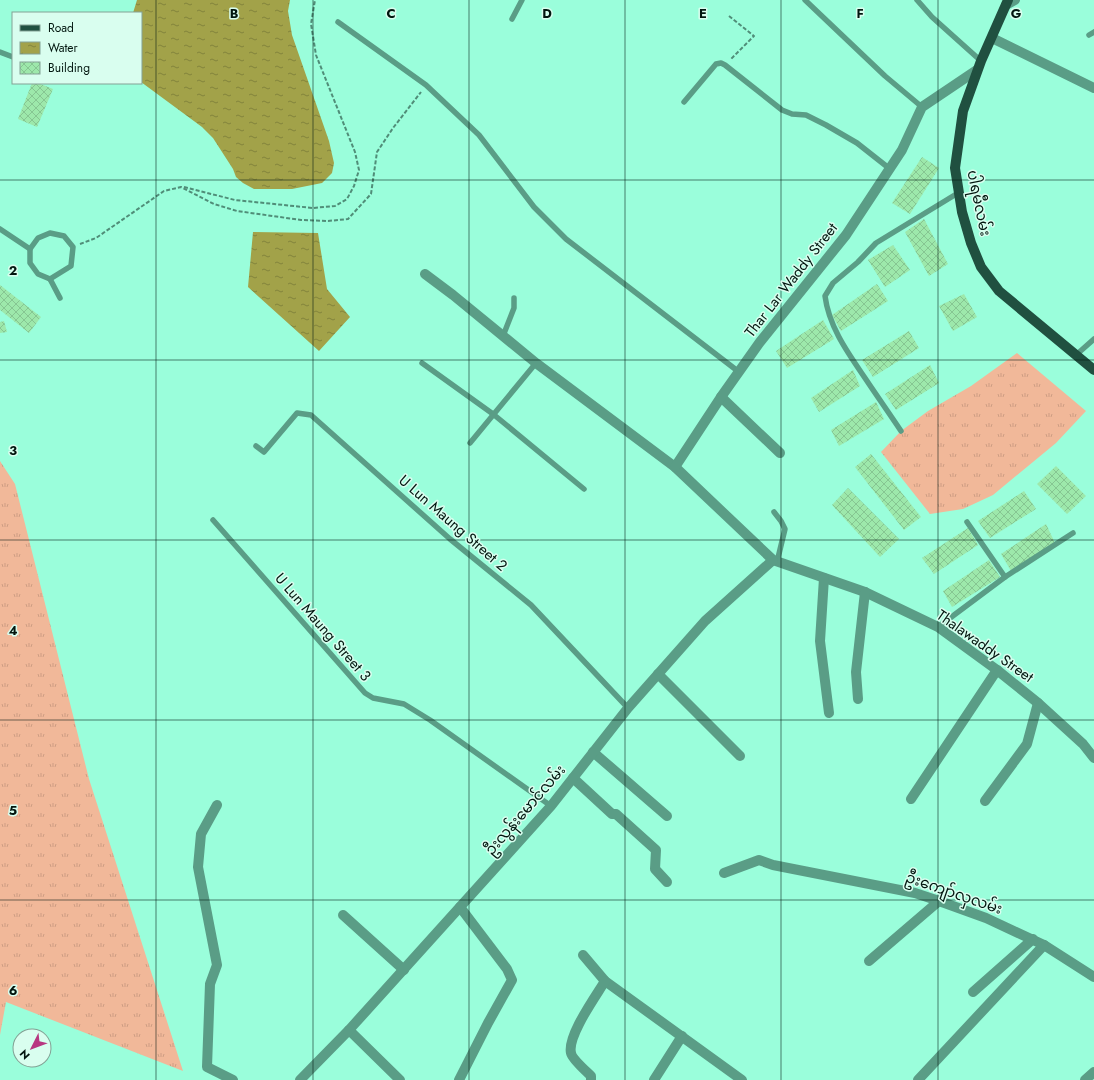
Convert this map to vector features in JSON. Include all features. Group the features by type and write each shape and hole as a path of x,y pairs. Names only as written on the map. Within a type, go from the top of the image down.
{"main road":[{"name":"ပါရမီလမ်း","path":"1010,2 979,65 963,111 956,168 958,193 962,212 971,243 981,267 999,291 1094,370"}],"street":[{"path":"992,38 1094,88"},
{"path":"922,107 979,65"},
{"name":"Thar Lar Waddy Street","path":"675,467 721,397 760,342 846,235 902,150 922,107"},
{"path":"425,274 536,363 675,467 775,561"},
{"path":"721,397 780,453"},
{"name":"ဦးလွန်းမောင်လမ်း","path":"300,1080 350,1030 551,806 628,708 705,621 775,561"},
{"name":"Thalawaddy Street","path":"775,561 865,592 938,628 997,670 1038,703 1083,744 1094,758"},
{"path":"824,578 820,641 829,713"},
{"path":"858,699 856,672 865,592"},
{"path":"911,799 997,670"},
{"path":"658,674 740,756"},
{"path":"985,801 1027,744 1038,703"},
{"path":"593,752 667,816"},
{"path":"573,778 612,814 616,814 656,850 655,869 667,882"},
{"path":"217,805 201,834 198,867 217,965 210,984 207,1067 233,1080"},
{"name":"ဦးကျော်လှလမ်း","path":"724,873 759,860 773,865 915,893 986,918 1044,945 1094,977"},
{"path":"869,961 939,901"},
{"path":"459,1080 512,980 507,969 460,907"},
{"path":"343,915 404,970"},
{"path":"973,992 1033,940"},
{"path":"918,1080 1044,945"},
{"path":"583,955 605,981 742,1080"},
{"path":"591,1080 591,1076 571,1054 570,1046 582,1016 605,981"},
{"path":"350,1030 400,1080"},
{"path":"654,1080 682,1036"},
{"path":"1085,1080 1094,1072"}],"lane":[{"path":"512,19 522,0"},
{"path":"805,0 885,76 922,107"},
{"path":"917,0 979,65"},
{"path":"338,22 426,85 479,135 534,207 566,239 739,372"},
{"path":"0,53 12,57"},
{"path":"684,102 716,64 721,63 782,110 792,114 806,115 826,125 857,143 890,169"},
{"path":"901,431 836,332 829,316 825,296 833,283 858,262 876,243 958,193"},
{"path":"0,229 30,249"},
{"path":"50,279 71,266 73,246 64,236 50,233 38,238 30,249 30,262 38,274 50,279 60,298"},
{"path":"503,336 514,308 514,298"},
{"path":"1076,355 1094,339"},
{"path":"422,363 493,414 584,489"},
{"path":"470,443 536,363"},
{"name":"U Lun Maung Street 2","path":"256,446 264,452 297,413 311,415 450,539 531,605 628,708"},
{"path":"774,512 785,529 775,561"},
{"name":"U Lun Maung Street 3","path":"213,520 365,693 373,698 404,704 551,806"},
{"path":"967,522 1005,577"},
{"path":"938,628 1005,577 1073,533"}],"path":[{"path":"73,246 96,238 164,191 181,187 235,200 313,208 334,206 347,199 354,186 358,170 355,152 316,55 312,24 315,0"},
{"path":"725,65 754,36 729,16"},
{"path":"181,187 214,204 237,211 301,220 328,221 348,219 371,194 377,152 393,128 426,85"}],"green space":[{"path":"1017,353 1086,411 1056,443 993,495 963,509 930,514 881,452 901,431 928,411 971,386"},
{"path":"0,461 15,484 89,779 183,1071 6,1002 0,1035"}],"water":[{"path":"137,0 290,0 288,11 292,35 329,141 334,163 332,173 322,183 292,189 254,189 243,183 236,177 233,169 213,138 202,127 142,83 142,12 133,12"},
{"path":"253,232 318,233 327,289 350,317 319,351 248,287"}],"building":[{"path":"32,84 40,84 53,89 37,127 18,119"},
{"path":"922,157 939,168 910,214 892,203"},
{"path":"924,219 948,264 929,276 905,232"},
{"path":"893,245 910,270 885,287 868,260"},
{"path":"877,284 888,301 841,331 832,315"},
{"path":"0,285 41,317 29,333 0,310"},
{"path":"964,294 977,317 953,331 939,306"},
{"path":"823,320 834,339 787,368 776,351"},
{"path":"4,321 7,332 0,333 0,322"},
{"path":"909,331 919,348 873,377 862,360"},
{"path":"930,365 939,383 896,410 885,394"},
{"path":"853,370 860,386 819,412 811,398"},
{"path":"876,402 884,419 839,446 831,430"},
{"path":"871,454 921,517 904,530 855,467"},
{"path":"1056,466 1086,496 1067,514 1037,484"},
{"path":"848,488 899,539 880,557 832,505"},
{"path":"1024,491 1036,509 990,538 978,521"},
{"path":"1046,524 1055,543 1011,571 1001,554"},
{"path":"968,528 978,545 934,574 922,558"},
{"path":"989,560 1000,577 952,607 943,591"}]}
